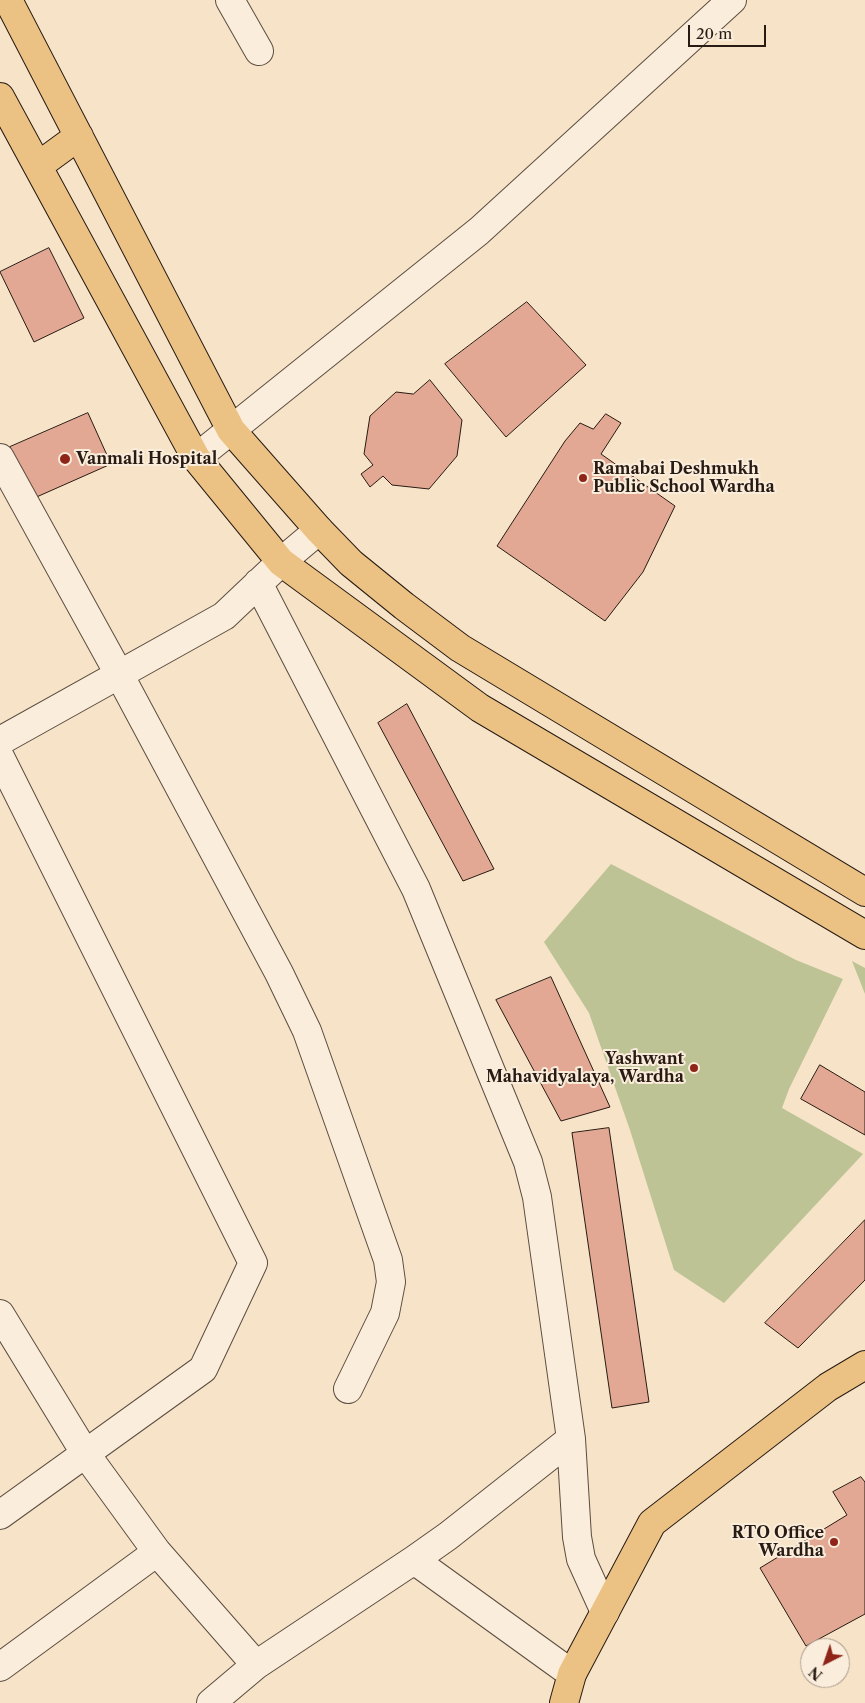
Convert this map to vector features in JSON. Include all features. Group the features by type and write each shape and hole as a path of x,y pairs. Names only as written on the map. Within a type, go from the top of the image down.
{"main road":[{"path":"8,0 231,430 319,530 351,563 460,648 865,892"},
{"path":"0,97 196,458 281,562 480,708 865,935"},
{"path":"38,166 78,136"},
{"path":"564,1703 572,1674 652,1523 828,1386 865,1365"}],"street":[{"path":"230,0 259,51"},
{"path":"196,458 479,231 732,0"},
{"path":"0,458 257,930 307,1031 388,1260 390,1282 386,1313 348,1389"},
{"path":"0,741 224,616 281,562 319,530"},
{"path":"258,583 416,889 528,1162 537,1197 571,1440 577,1537 581,1559 605,1612"},
{"path":"0,756 253,1264 203,1369 0,1515"},
{"path":"0,1314 85,1453 157,1552 256,1665"},
{"path":"211,1703 256,1665 448,1536 571,1440"},
{"path":"0,1667 157,1552"},
{"path":"414,1560 572,1674"}],"green space":[{"path":"611,864 796,960 843,979 789,1089 782,1108 863,1154 724,1303 674,1270 630,1130 589,1013 544,942"},
{"path":"852,961 865,968 865,994"}],"building":[{"path":"49,248 84,318 34,342 0,272"},
{"path":"527,302 586,365 506,437 445,364"},
{"path":"430,380 462,420 457,456 429,489 392,485 383,476 370,487 361,474 373,465 364,454 370,416 396,392 413,394"},
{"path":"88,413 111,464 32,499 10,447"},
{"path":"606,414 621,423 601,454 675,506 643,572 605,621 497,546 565,441 580,423 593,429"},
{"path":"407,704 494,869 463,881 378,723"},
{"path":"551,977 610,1107 561,1121 496,1000"},
{"path":"820,1065 865,1092 865,1135 801,1099"},
{"path":"609,1128 649,1402 612,1408 572,1133"},
{"path":"865,1220 865,1280 798,1348 765,1323"},
{"name":"RTO Office Wardha","path":"861,1477 865,1482 865,1614 821,1638 801,1638 760,1568 847,1515 833,1492"}],"place":[{"name":"Vanmali Hospital","path":"65,459"},
{"name":"Ramabai Deshmukh Public School Wardha","path":"583,478"},
{"name":"Yashwant Mahavidyalaya, Wardha","path":"694,1068"},
{"name":"RTO Office Wardha","path":"834,1542"}]}
